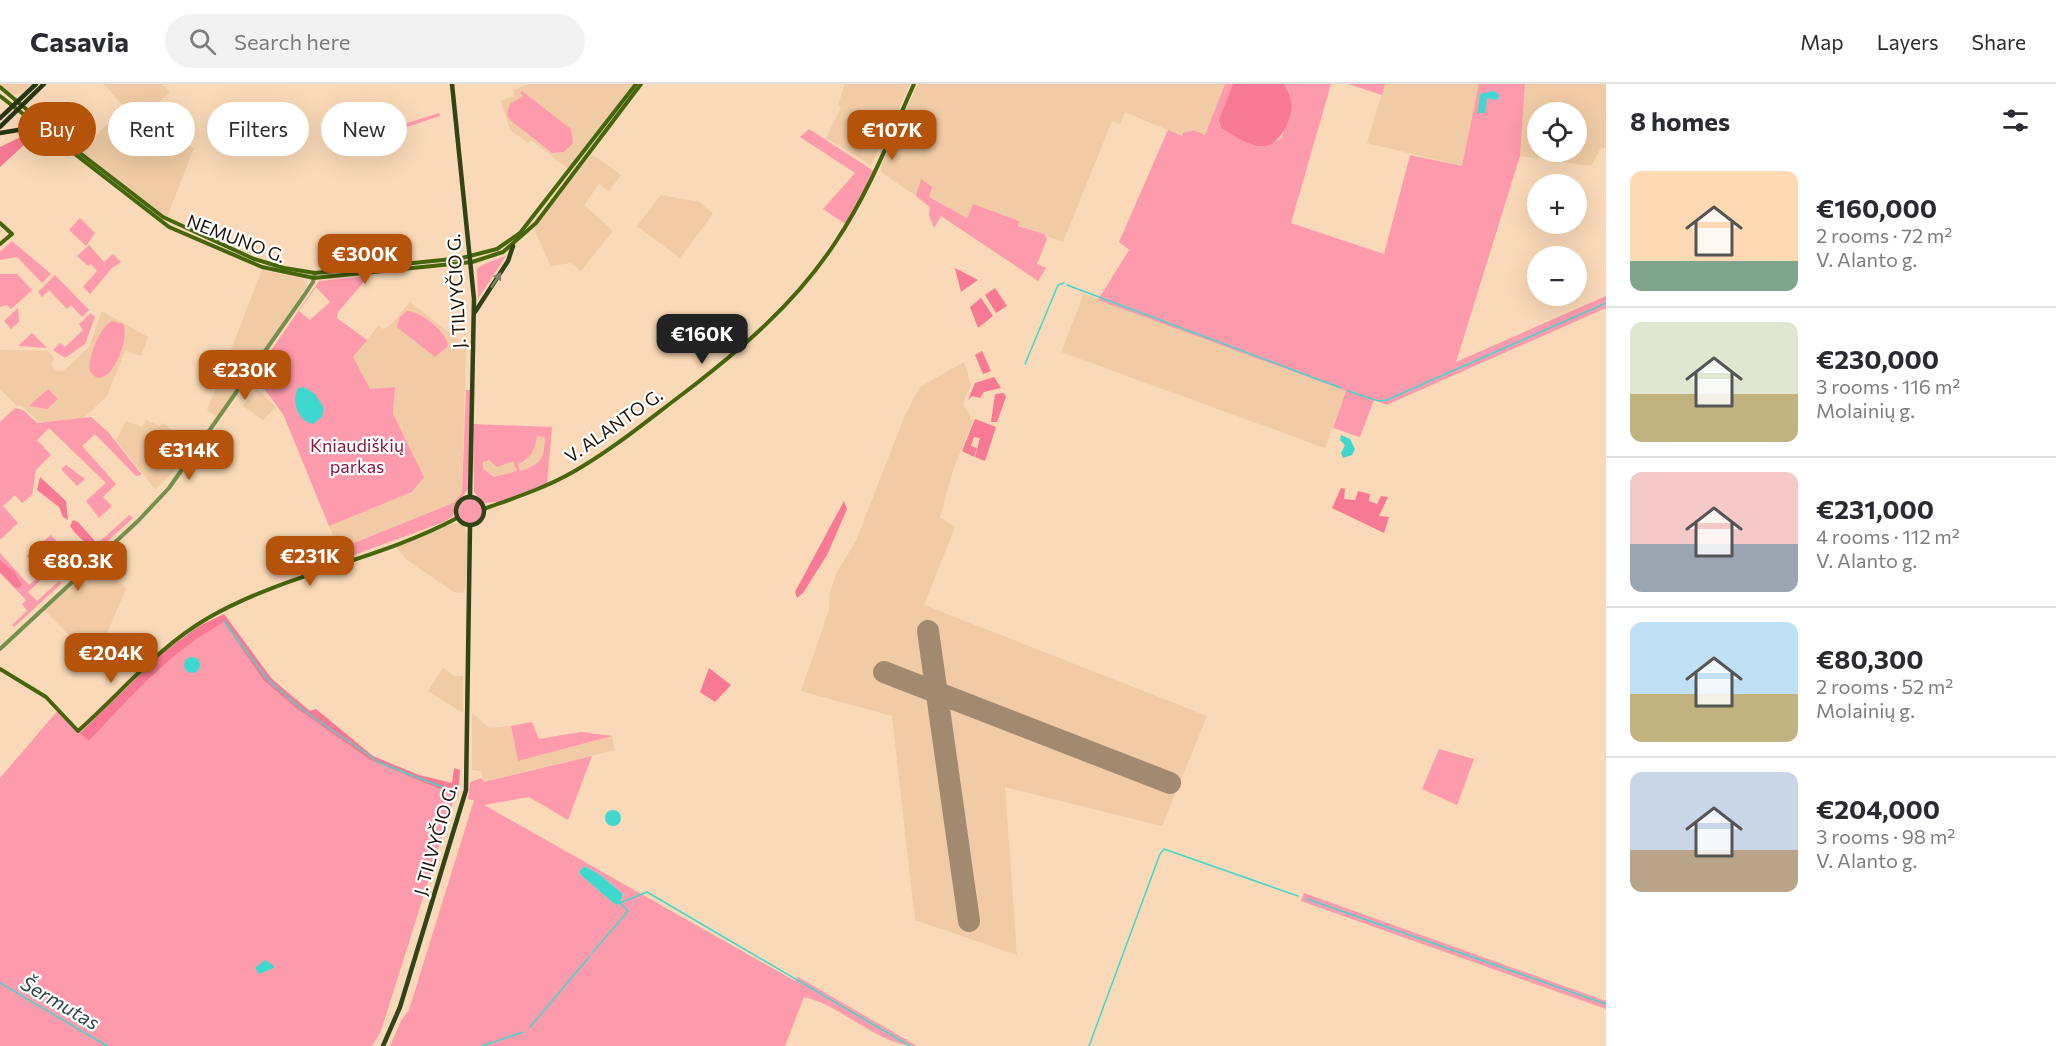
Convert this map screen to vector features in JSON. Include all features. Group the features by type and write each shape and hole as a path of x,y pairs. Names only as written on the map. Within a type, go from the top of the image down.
{"highway":[{"path":"0,118 36,84"},
{"path":"26,102 44,84"},
{"path":"0,127 17,111"},
{"path":"0,133 18,130"}],"main road":[{"name":"J. TILVYČIO G.","path":"452,84 475,312 470,497"},
{"name":"NEMUNO G.","path":"471,260 501,247 520,233 636,84"},
{"name":"NEMUNO G.","path":"77,156 171,224 262,267 315,276 471,260 494,256 513,246 536,223 641,84"},
{"name":"V. ALANTO G.","path":"484,509 547,485 587,464 748,342 776,316 817,270 848,225 875,172 914,84"},
{"name":"NEMUNO G.","path":"0,87 17,102"},
{"name":"NEMUNO G.","path":"0,96 17,111"},
{"name":"NEMUNO G.","path":"85,156 171,224"},
{"path":"0,223 12,234 0,244"},
{"path":"475,312 502,269 513,246"},
{"path":"470,497 479,501 484,509 481,521 470,526 458,518 458,504 470,497"},
{"path":"0,669 46,697 78,730 159,654 210,617 254,597 458,518"},
{"name":"J. TILVYČIO G.","path":"383,1046 400,1007 466,790 470,526"}],"street":[{"path":"0,649 138,521 169,488 202,444 315,276"}],"shaded area":[{"path":"0,84 32,84 22,93 13,95"},
{"path":"103,84 162,84 170,92 159,102 120,102"},
{"path":"529,84 633,84 568,169 531,140 528,143 510,130 501,101 514,96 513,90"},
{"path":"845,84 910,84 871,165 826,138 841,107 838,105"},
{"path":"918,84 1225,84 1205,135 1194,130 1183,133 1182,136 1125,112 1120,124 1112,121 1063,242 1018,225 1019,221 973,205 967,218 928,197 922,180 916,196 881,172 882,164"},
{"path":"1233,84 1284,84 1292,106 1286,127 1278,139 1266,146 1259,146 1221,128 1219,120"},
{"path":"1385,84 1481,84 1462,166 1367,143"},
{"path":"1525,84 1606,84 1606,148 1601,148 1591,166 1563,162 1587,162 1587,102 1527,102 1527,157 1520,156"},
{"path":"108,124 108,156 191,156 167,217 86,156 96,156 96,136"},
{"path":"18,138 18,150 0,167 0,147"},
{"path":"592,154 621,175 609,191 599,184 584,205 613,231 581,271 571,263 551,266 534,229"},
{"path":"661,195 699,202 713,214 680,258 637,226"},
{"path":"955,268 978,280 961,292"},
{"path":"262,270 303,279 307,286 218,417 207,411"},
{"path":"995,288 1007,306 996,313 985,295"},
{"path":"1084,294 1346,391 1325,448 1061,352"},
{"path":"981,298 993,316 978,328 970,307"},
{"path":"410,302 466,346 462,493 453,503 339,549 329,526 412,492 424,477 393,414 395,388 370,389 353,357 378,326 383,329 392,324"},
{"path":"102,311 148,337 141,356 125,351 107,396 75,426 38,421 22,406 17,406 0,389 0,350 48,351 54,358 51,365 57,371 64,371 89,347"},
{"path":"982,351 991,371 983,374 975,355"},
{"path":"964,362 971,384 963,404 973,422 954,467 940,517 955,527 924,605 1207,716 1162,826 1005,787 1017,955 915,920 892,716 801,691 829,610 830,592 837,572 856,541 905,415 920,387"},
{"path":"994,377 1001,388 984,392 980,398 972,396 968,400 975,383"},
{"path":"256,388 276,407 263,420 243,406"},
{"path":"1004,393 1006,397 997,422 991,422 995,394"},
{"path":"975,419 996,427 985,461 975,457 980,438 974,437 971,446 977,448 974,457 962,451"},
{"path":"146,420 160,426 163,423 194,446 176,469 155,489 116,440 126,421 142,427"},
{"path":"537,436 545,437 544,458 537,466 520,471 518,464 527,461"},
{"path":"483,461 514,461 517,472 494,477 483,469"},
{"path":"40,477 66,501 68,520 63,517 59,507 37,490"},
{"path":"1341,488 1345,489 1344,499 1355,500 1358,491 1370,494 1369,501 1377,504 1381,496 1388,497 1379,516 1389,517 1384,533 1332,508"},
{"path":"844,501 847,509 827,555 803,593 797,598 795,592"},
{"path":"73,520 78,522 94,540 93,543 86,542 77,535 70,526"},
{"path":"453,523 464,526 468,535 466,586 463,593 454,592 407,560 395,546"},
{"path":"98,558 126,589 95,661 43,609"},
{"path":"0,560 14,572 22,585 20,587 16,588 0,572"},
{"path":"224,614 272,679 310,711 316,709 373,756 419,775 452,783 454,768 460,770 458,797 370,760 296,708 263,680 224,622 169,661 89,741 80,733 161,654 199,626"},
{"path":"443,668 454,676 463,676 463,713 428,691"},
{"path":"709,668 731,685 715,702 700,692"},
{"path":"472,713 489,728 511,726 518,761 612,736 615,750 484,782 481,771 472,770"}],"green space":[{"path":"1225,84 1233,84 1219,125 1277,141 1282,137 1292,105 1284,84 1331,84 1291,223 1384,254 1410,155 1462,166 1479,84 1525,84 1520,156 1456,362 1606,296 1606,308 1387,405 1374,400 1360,437 1333,428 1346,391 1098,300 1129,250 1119,242 1168,130 1182,136 1183,133 1194,130 1205,135"},
{"path":"1348,84 1385,84 1382,95"},
{"path":"522,91 571,129 573,143 564,152 552,153 509,119 507,114 510,104 523,96 520,93"},
{"path":"439,113 440,116 407,127 407,123"},
{"path":"809,129 875,172 847,225 823,209 855,173 800,137"},
{"path":"921,179 932,187 929,197 967,218 973,204 1019,221 1018,226 1044,234 1047,239 1037,264 1046,268 1038,281 941,216 934,228 929,215 930,207 916,196"},
{"path":"80,218 95,233 86,246 69,230"},
{"path":"12,241 51,274 42,283 17,257 0,260 0,252"},
{"path":"89,245 104,262 113,254 121,262 112,268 90,294 83,287 97,271 91,264 88,266 77,256"},
{"path":"506,256 478,299 477,269"},
{"path":"0,274 17,274 32,290 11,309 7,305 0,307"},
{"path":"55,275 89,310 82,317 71,305 67,309 49,290 42,297 38,292"},
{"name":"Kniaudiškių parkas","path":"369,276 338,312 337,318 367,340 353,357 370,389 395,387 393,414 424,477 412,492 329,526 283,414 254,375 319,281","holes":["316,287 330,302 310,320 299,311"]},
{"path":"18,308 19,322 11,329 4,321"},
{"path":"407,311 419,314 432,323 443,335 448,346 435,357 397,327 400,317"},
{"path":"91,313 95,317 85,344 65,358 53,350 60,343 65,347 83,330 79,324"},
{"path":"113,321 123,324 125,330 122,347 115,365 103,377 97,378 90,372 90,359 99,335"},
{"path":"32,333 47,348 18,346"},
{"path":"48,389 58,399 47,409 29,406"},
{"path":"466,390 471,390 468,489 457,503 453,516 444,522 343,559 339,549 453,503 462,493"},
{"path":"15,408 23,410 37,423 91,417 108,432 142,475 136,476 95,434 82,446 116,484 103,497 112,506 99,518 86,501 106,483 49,428 37,440 51,455 36,470 32,495 22,503 15,495 3,506 18,523 0,540 0,422"},
{"path":"473,424 552,427 547,485 508,501 484,503 474,492","holes":["537,436 545,437 542,456 533,466 520,471 518,464 532,453","489,460 497,467 513,461 517,471 494,477 483,469 483,462"]},
{"path":"66,465 85,479 77,486 61,469"},
{"path":"470,498 479,502 483,511 479,520 470,524 461,520 457,511 461,502"},
{"path":"129,515 133,518 65,580 61,577"},
{"path":"51,535 66,552 59,558 53,547 48,551 45,548 31,561 27,556"},
{"path":"0,553 29,585 46,571 48,573 28,592 37,601 59,581 62,583 14,627 12,625 27,611 22,604 26,600 0,573"},
{"path":"224,621 263,680 296,708 370,760 455,796 381,1031 372,1046 0,1046 0,778 59,709 89,741 169,661"},
{"path":"532,722 539,739 581,732 612,736 518,761 511,726"},
{"path":"1439,749 1474,759 1457,805 1422,789"},
{"path":"592,756 568,820 529,797 484,805 795,981 798,977 917,1046 889,1040 833,1008 804,997 785,1046 390,1046 401,1021 409,1010 474,800 468,799 470,782 482,778 484,782","holes":["584,866 599,874 623,894 620,903 612,902 579,872"]},
{"path":"1304,893 1606,1001 1606,1009 1301,901"}],"water":[{"path":"1492,91 1498,93 1499,98 1496,100 1487,98 1485,113 1478,113 1480,94"},
{"path":"304,387 315,394 324,408 322,417 313,424 303,419 297,410 296,393 298,388"},
{"path":"1341,435 1350,439 1355,449 1352,455 1343,458 1341,453 1345,445 1340,440"},
{"path":"189,657 195,657 200,665 198,671 189,673 184,668 184,662"},
{"path":"613,810 621,818 613,826 605,818"},
{"path":"584,866 599,874 623,894 620,903 617,905 612,902 582,876 579,872"},
{"path":"265,960 274,968 259,974 255,968"}],"waterway":[{"path":"1025,364 1058,285 1064,283"},
{"path":"1067,285 1341,388"},
{"path":"1348,391 1378,401 1387,400 1606,303"},
{"path":"224,621 267,679 303,710 380,763 453,791"},
{"path":"1089,1046 1160,854 1164,849 1298,896"},
{"path":"592,953 628,911 620,903 647,892 910,1046"},
{"path":"1307,899 1606,1004"},
{"path":"530,1027 590,956"},
{"name":"Šermutas","path":"0,983 107,1046"},
{"path":"482,1046 523,1032"}],"runway":[{"path":"928,631 969,921"},
{"path":"884,672 1170,783"}]}
